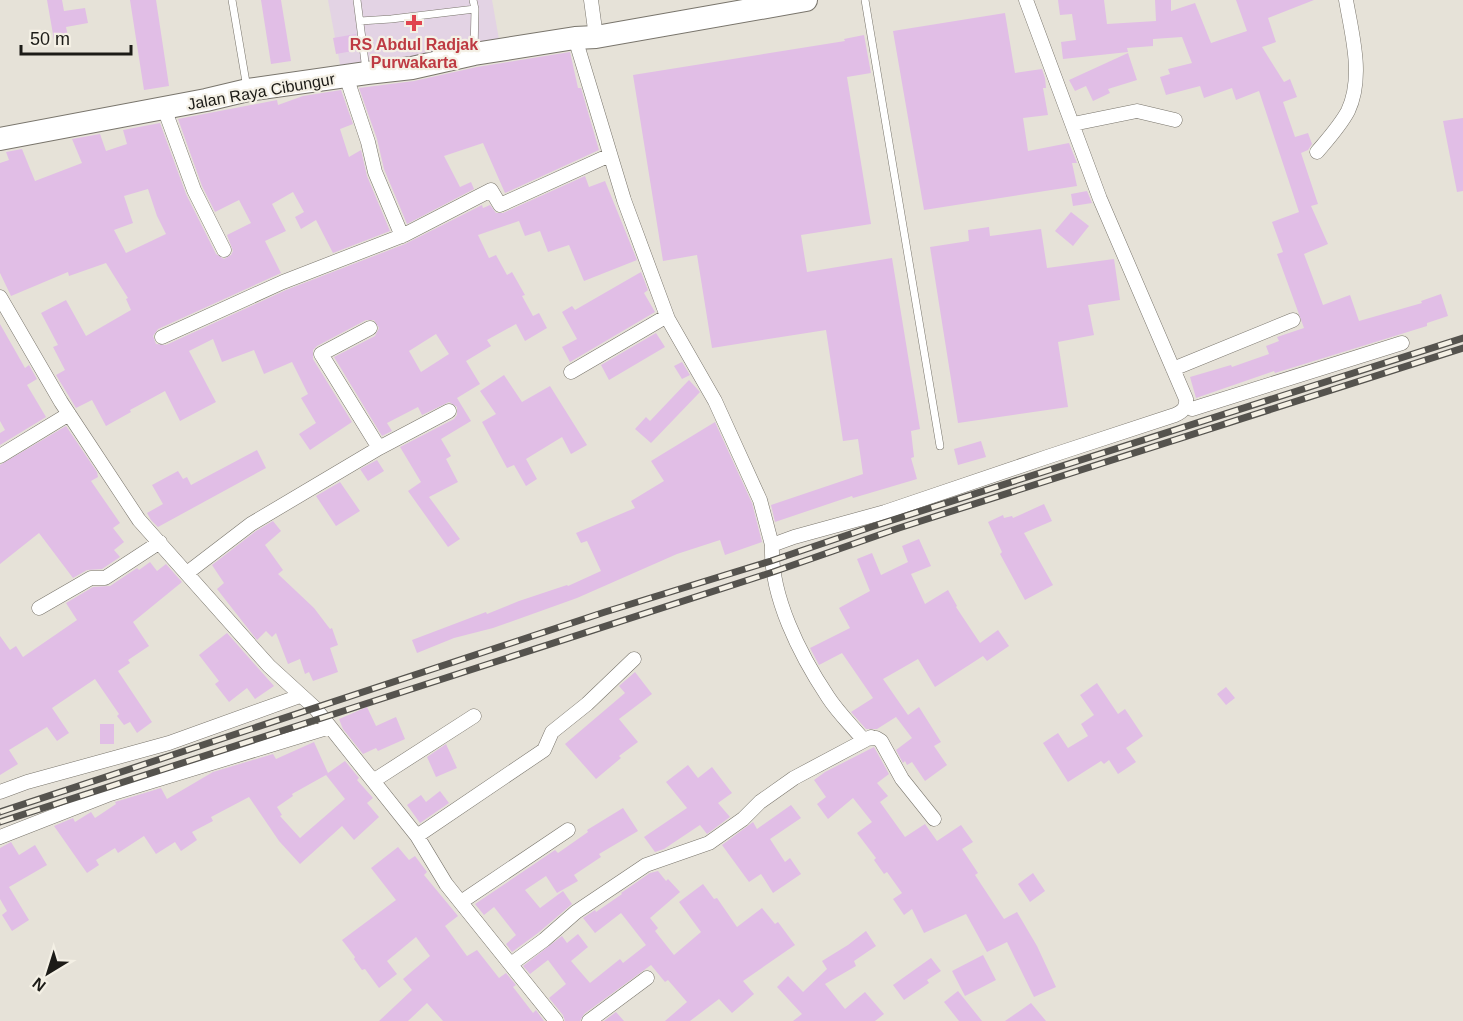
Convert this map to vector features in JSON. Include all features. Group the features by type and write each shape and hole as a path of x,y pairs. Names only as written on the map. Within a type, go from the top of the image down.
{"highway":[{"name":"Jalan Raya Cibungur","path":"0,139 248,90 411,68 474,54 694,21 754,4 805,0"}],"street":[{"path":"591,0 586,38 610,155 624,200 667,316 715,401 760,500 772,545 773,572 795,638 828,698 861,737 866,739 871,736"},
{"path":"772,545 885,512 1174,416 1180,413 1186,405 1186,399 1100,199 1026,0"},
{"path":"1317,152 1342,120 1352,97 1355,76 1354,51 1346,0"},
{"path":"357,74 375,172 402,236"},
{"path":"164,108 194,190 224,250"},
{"path":"1073,124 1137,111 1175,120"},
{"path":"162,337 283,282 402,236 491,190 500,205 610,155"},
{"path":"0,297 69,414 139,520 269,666 315,708 417,836 446,884 556,1021"},
{"path":"571,372 667,316"},
{"path":"1173,369 1293,320"},
{"path":"370,328 321,354 379,448"},
{"path":"1186,405 1192,409 1402,343"},
{"path":"187,573 251,524 379,448 449,411"},
{"path":"0,456 69,414"},
{"path":"39,608 92,578 105,578 160,542"},
{"path":"417,836 544,750 552,732 587,704 634,659"},
{"path":"0,792 169,743 300,696"},
{"path":"373,781 474,716"},
{"path":"0,837 110,794 330,727"},
{"path":"871,736 880,741 902,779 934,819"},
{"path":"511,964 544,940 576,912 646,865 709,843 743,819 760,802 785,784 871,736"},
{"path":"461,902 568,830"},
{"path":"589,1021 647,978"}],"lane":[{"path":"232,0 248,90"},
{"path":"357,0 360,21 357,74"},
{"path":"473,0 475,9 474,54"},
{"path":"865,0 940,446"},
{"path":"360,21 475,9"}],"shaded area":[{"name":"RS Abdul Radjak Purwakarta","path":"328,0 492,0 500,45 342,75"}],"building":[{"path":"47,0 62,0 64,11 85,8 88,23 66,27 68,37 54,40"},
{"path":"130,0 156,0 169,86 144,90"},
{"path":"261,0 281,0 291,61 271,64"},
{"path":"1058,0 1104,0 1107,24 1156,21 1155,0 1171,0 1171,11 1195,3 1211,43 1247,31 1236,0 1314,0 1268,18 1276,42 1262,47 1284,82 1290,79 1297,97 1283,102 1295,137 1308,133 1312,144 1308,150 1301,153 1318,204 1311,206 1328,244 1304,254 1323,305 1350,295 1359,321 1422,303 1421,301 1441,294 1448,316 1427,323 1427,326 1275,373 1274,371 1196,398 1190,377 1231,365 1232,367 1269,354 1266,346 1279,341 1277,337 1304,328 1277,254 1283,252 1272,222 1299,212 1259,91 1236,100 1232,88 1204,98 1200,86 1166,95 1160,77 1170,74 1168,69 1192,63 1182,37 1153,39 1153,46 1127,48 1128,52 1063,59 1061,42 1076,40 1072,14 1060,15"},
{"path":"1005,13 1015,73 1042,69 1045,78 1046,88 1043,88 1048,115 1023,118 1028,151 1069,143 1077,163 1072,163 1077,186 924,210 893,31"},
{"path":"356,34 358,50 336,54 333,38"},
{"path":"864,35 871,73 847,77 871,224 801,235 807,272 892,258 920,429 911,431 914,457 911,458 917,479 853,498 852,496 775,522 771,505 863,474 858,439 843,441 826,330 712,348 697,255 663,261 633,75 845,41 844,39"},
{"path":"570,52 578,88 581,88 599,150 505,193 483,143 444,156 460,187 471,182 474,189 407,224 384,169 377,139 359,88 414,81 477,67"},
{"path":"1128,53 1137,80 1108,89 1110,93 1093,101 1086,86 1075,91 1069,80"},
{"path":"341,90 353,124 340,129 349,157 361,150 367,176 390,231 333,253 316,220 301,229 295,217 304,212 293,192 272,204 286,231 265,241 281,273 158,329 153,336 156,344 166,345 286,290 405,244 482,205 483,208 490,205 496,213 503,213 585,176 589,187 605,181 637,260 584,281 569,245 548,252 540,231 525,236 519,221 478,235 489,258 496,255 507,275 512,272 525,295 522,296 533,316 539,313 547,328 525,341 516,324 487,340 491,346 466,361 480,384 457,398 471,421 441,439 451,456 446,459 458,482 429,497 460,539 448,547 408,491 421,482 400,447 454,419 457,415 457,407 449,402 422,415 418,407 387,423 392,431 382,436 334,357 375,336 379,328 374,320 366,320 313,350 313,359 352,422 310,450 299,434 316,423 301,398 308,394 292,362 264,374 254,350 222,362 213,339 189,351 216,402 180,421 165,391 106,426 92,400 76,408 56,375 65,370 53,347 58,345 41,313 66,300 86,336 131,310 126,299 128,298 106,263 69,276 68,272 11,296 0,273 0,163 9,160 6,152 22,149 35,181 82,163 72,139 100,134 106,151 127,144 123,130 160,123 186,194 216,254 224,259 233,251 227,235 251,223 239,200 215,212 202,186 178,119 277,100 278,105 303,96","holes":["148,189 166,234 126,253 114,230 133,223 124,196","436,334 449,354 421,372 409,351"]},
{"path":"1463,118 1463,191 1457,192 1443,121"},
{"path":"1087,191 1092,203 1073,206 1071,194"},
{"path":"1071,212 1089,226 1073,246 1055,231"},
{"path":"989,227 990,236 1041,229 1047,268 1114,259 1120,300 1088,305 1094,335 1058,342 1068,407 958,423 930,247 969,241 968,230"},
{"path":"641,272 648,290 644,293 655,312 570,362 562,347 577,339 562,312 572,306 575,310"},
{"path":"0,324 25,368 29,365 37,379 27,385 46,417 0,445 0,433 5,430 0,421"},
{"path":"656,333 665,347 609,380 601,365"},
{"path":"682,362 690,375 682,379 674,366"},
{"path":"504,375 522,402 550,386 587,445 571,454 562,437 526,459 537,479 526,486 514,465 507,468 482,422 496,414 480,391"},
{"path":"689,380 700,392 651,443 635,429 646,417 650,421"},
{"path":"715,422 752,503 762,542 725,555 720,540 677,554 577,598 493,628 454,638 417,653 412,640 486,612 487,614 519,601 568,586 601,571 587,541 581,543 576,533 635,508 631,501 664,481 651,461"},
{"path":"66,426 97,472 98,477 91,481 120,523 113,528 124,542 114,550 120,557 102,569 87,570 73,578 39,533 0,564 0,465"},
{"path":"981,441 986,457 958,465 954,449"},
{"path":"257,450 266,468 158,527 151,520 147,513 163,504 152,485 178,471 183,479 187,477 191,485"},
{"path":"377,460 384,471 368,481 360,469"},
{"path":"340,482 360,511 336,526 316,496"},
{"path":"1044,504 1052,521 1024,533 1053,585 1025,600 1000,554 1002,552 988,522 1003,515 1004,518 1012,516 1013,518"},
{"path":"273,521 281,531 265,545 283,570 278,574 314,608 330,629 332,628 338,645 330,648 338,672 313,681 309,672 305,674 300,659 288,664 276,633 272,637 266,631 257,640 217,589 224,583 212,565 256,531"},
{"path":"919,539 931,566 911,574 925,604 948,590 956,607 980,643 998,630 1009,646 987,661 983,656 935,687 918,659 883,679 908,715 919,707 941,742 934,746 947,765 925,781 912,762 907,765 905,761 903,763 896,750 912,738 896,717 877,729 866,729 851,712 873,698 842,653 819,665 810,648 850,628 839,608 870,591 857,559 872,553 881,575 908,562 902,546"},
{"path":"150,562 157,571 166,564 182,582 133,622 149,646 128,660 130,663 118,671 152,722 137,733 130,722 124,725 95,679 52,708 69,733 57,741 47,727 9,750 18,764 0,775 0,636 10,650 16,646 23,657 77,620 66,603 93,587 110,586"},
{"path":"227,633 274,686 255,699 247,688 229,702 215,684 219,681 199,655"},
{"path":"635,672 652,694 619,719 638,742 619,756 621,758 596,779 565,744 625,693 619,686"},
{"path":"1097,683 1118,714 1125,709 1143,736 1126,748 1136,762 1118,774 1109,760 1104,764 1101,761 1068,782 1043,743 1058,733 1068,748 1088,736 1081,724 1094,715 1080,695"},
{"path":"1226,687 1235,698 1226,705 1217,694"},
{"path":"367,707 376,726 396,717 405,739 378,751 376,748 363,754 343,729 339,719"},
{"path":"100,724 114,724 114,744 100,744"},
{"path":"314,742 328,773 345,761 359,778 357,780 373,798 367,803 379,817 354,840 342,826 300,864 279,841 249,797 211,817 213,821 192,832 197,840 181,851 175,842 156,854 144,836 118,853 115,848 96,860 99,865 87,873 54,826 73,818 75,822 91,812 95,818 116,804 115,802 161,788 167,799 213,772 273,754 276,759","holes":["326,775 345,799 300,838 280,816 282,815 277,807 293,796 292,794"]},
{"path":"446,744 457,768 436,777 427,757"},
{"path":"874,747 889,774 877,783 888,796 880,802 905,837 925,824 937,841 961,825 973,842 962,849 978,873 975,875 1004,919 1017,912 1037,946 1056,987 1034,997 1007,942 987,952 966,914 924,933 912,909 904,915 893,899 902,893 887,872 884,874 874,860 876,858 857,833 872,822 853,798 828,819 817,804 826,797 814,780"},
{"path":"688,765 698,778 712,767 732,793 718,803 730,817 707,834 700,825 664,849 655,852 644,837 687,808 666,782"},
{"path":"440,791 449,803 420,823 407,805 421,795 426,802"},
{"path":"791,805 801,818 770,839 785,862 790,858 801,874 773,893 761,874 749,882 722,845 753,822 757,829"},
{"path":"623,808 638,831 599,854 601,857 574,875 578,881 557,893 546,876 525,890 540,908 563,891 572,904 512,952 506,944 516,935 494,907 484,915 475,904 555,850 558,853 588,832 587,830"},
{"path":"11,842 19,855 35,845 47,865 9,887 29,920 12,931 2,915 7,911 0,899 0,848"},
{"path":"398,847 409,860 415,856 427,872 424,875 458,916 445,926 467,956 477,950 499,978 506,973 516,985 513,987 533,1013 536,1010 544,1021 443,1021 427,1003 408,1021 379,1021 412,990 403,979 430,956 416,937 387,961 397,974 379,988 365,969 362,970 342,940 396,900 371,868"},
{"path":"658,871 680,892 650,918 658,928 655,931 674,955 701,932 679,902 703,884 714,899 717,898 737,927 762,908 775,924 778,922 795,945 743,981 754,994 732,1013 719,999 690,1021 665,1021 687,1002 668,980 665,982 651,965 584,1014 580,1021 565,1021 549,998 566,984 548,960 530,974 523,966 562,936 567,943 578,934 588,947 571,961 590,983 620,959 623,963 646,945 621,913 595,933 583,918 595,910 596,912 650,873"},
{"path":"1033,873 1045,891 1030,902 1018,884"},
{"path":"866,931 876,946 854,961 856,966 825,984 845,1009 865,992 884,1014 875,1021 793,1021 802,1014 777,987 788,976 803,992 827,969 822,961"},
{"path":"983,955 996,980 965,996 952,971"},
{"path":"931,958 941,971 927,980 929,983 904,1000 893,985"},
{"path":"958,991 982,1021 959,1021 944,1002"},
{"path":"1031,1003 1046,1021 1005,1021"},
{"path":"616,1012 624,1021 604,1021"}],"railway":[{"path":"0,812 605,612 771,561 1463,338"},
{"path":"0,822 773,572 899,528 1463,348"}],"place":[{"name":"RS Abdul Radjak Purwakarta","path":"414,23"}]}
